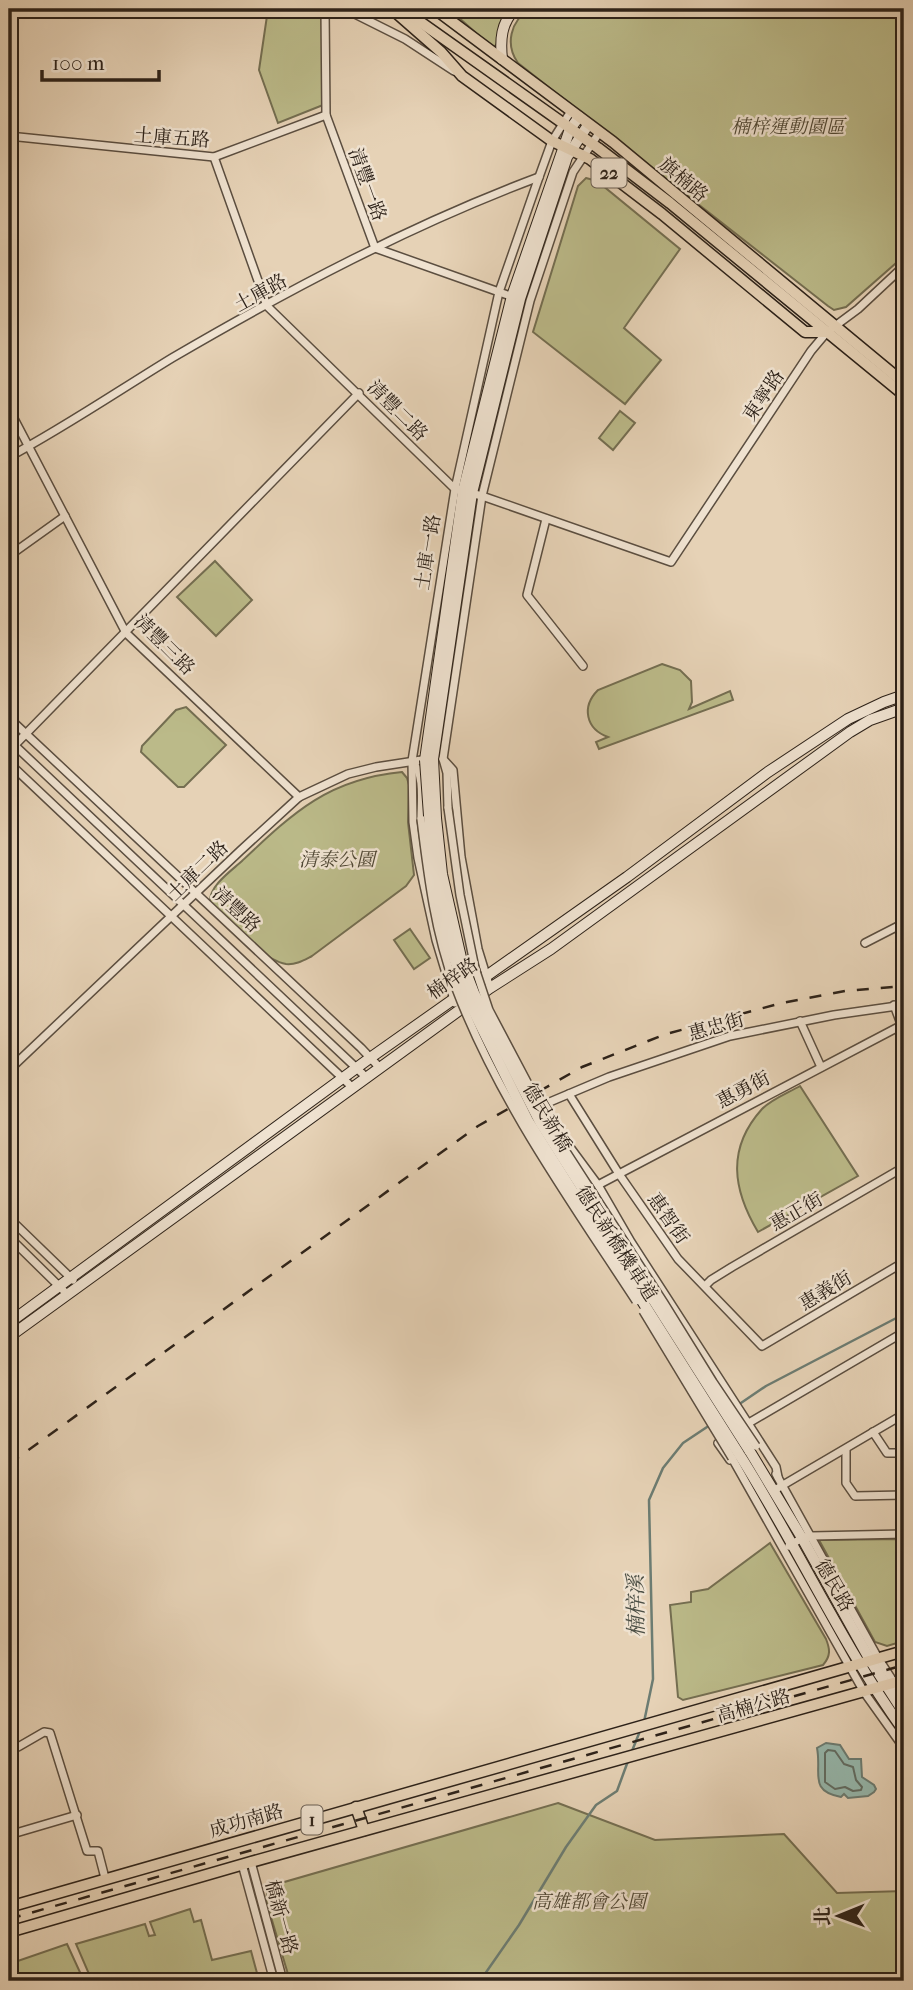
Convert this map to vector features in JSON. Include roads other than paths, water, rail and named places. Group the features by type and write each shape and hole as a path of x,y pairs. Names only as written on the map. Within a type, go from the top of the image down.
{"main road":[{"name":"旗楠路","path":"392,9 441,52 461,76 662,214 805,332 831,329"},
{"name":"旗楠路","path":"402,9 591,144 904,383"},
{"name":"旗楠路","path":"435,9 599,133 831,329 904,396"},
{"name":"高楠公路","path":"615,1733 904,1651"},
{"name":"高楠公路","path":"365,1830 884,1686"},
{"name":"成功南路","path":"9,1906 615,1733"},
{"path":"356,1807 365,1830"},
{"name":"1","path":"9,1932 365,1830"}],"street":[{"name":"清豐一路","path":"325,9 326,115 375,248 521,299"},
{"name":"旗楠路","path":"345,9 405,39 461,76"},
{"path":"502,59 503,26 515,9"},
{"name":"土庫五路","path":"9,136 214,157 326,115"},
{"name":"土庫一路","path":"434,759 468,492 499,292 552,141 566,126 579,118 580,136 521,299 468,492 412,761 412,822 418,858 436,940 458,1011"},
{"name":"土庫一路","path":"521,299 573,172 573,151 566,126"},
{"name":"土庫一路","path":"573,151 591,144 599,133"},
{"name":"清豐二路","path":"214,157 267,306 468,492 671,562"},
{"name":"土庫路","path":"9,457 171,359 375,248 495,193 539,177"},
{"name":"東寧路","path":"671,562 811,351 831,329 858,309 904,266"},
{"path":"11,745 26,734 126,633 359,393"},
{"name":"清豐三路","path":"9,409 126,633 299,797"},
{"name":"土庫一路","path":"434,759 468,492"},
{"path":"9,556 65,516"},
{"path":"546,519 527,595 583,666"},
{"name":"楠梓路","path":"34,1311 59,1286 370,1058 627,877 768,772 848,719 904,695"},
{"name":"楠梓路","path":"34,1311 79,1286 490,988 551,949 850,732 870,720 904,708"},
{"name":"清豐路","path":"9,718 380,1068"},
{"name":"清豐路","path":"11,745 367,1078"},
{"name":"土庫一路","path":"434,759 453,770 461,857 485,976 490,988"},
{"name":"土庫二路","path":"9,1070 299,797 348,774 434,759"},
{"name":"德民新橋機車道","path":"434,759 447,773 448,808 460,895 475,968 489,1010 554,1133 713,1382 744,1452"},
{"name":"德民新橋","path":"434,759 433,871 449,944 467,998 528,1121 744,1452"},
{"name":"德民新橋機車道","path":"412,761 418,766 420,778 421,819 440,937 455,986 492,1067 550,1170 641,1308 744,1452"},
{"path":"9,763 353,1088"},
{"path":"865,943 904,923"},
{"path":"894,1005 903,1027"},
{"name":"惠忠街","path":"598,1185 561,1135 545,1104 609,1077 730,1036 800,1021 904,1005"},
{"path":"800,1021 821,1067"},
{"name":"惠勇街","path":"598,1185 821,1067 903,1027"},
{"name":"惠智街","path":"569,1094 619,1174 678,1259 762,1346"},
{"name":"惠正街","path":"705,1286 732,1267 904,1167"},
{"path":"598,1185 631,1242 776,1467 778,1477"},
{"path":"9,1217 79,1286"},
{"path":"9,1237 67,1294"},
{"name":"惠義街","path":"762,1346 904,1262"},
{"path":"9,1323 34,1311"},
{"path":"9,1337 34,1311"},
{"path":"904,1332 746,1420 718,1443 770,1494 904,1414"},
{"path":"873,1432 887,1453 904,1453"},
{"path":"846,1450 846,1483 855,1496 904,1495"},
{"path":"744,1452 778,1477"},
{"name":"德民路","path":"744,1452 798,1542 864,1662 904,1713"},
{"name":"德民路","path":"770,1494 778,1477"},
{"name":"德民路","path":"770,1494 864,1662 884,1686 904,1731"},
{"path":"798,1542 904,1534"},
{"name":"德民路","path":"884,1686 904,1698"},
{"name":"德民路","path":"884,1686 904,1748"},
{"path":"18,1747 44,1732 50,1733 87,1851 97,1851 105,1878"},
{"path":"9,1835 77,1815"},
{"name":"橋新一路","path":"246,1863 274,1981"},
{"name":"橋新一路","path":"246,1863 283,1981"}],"water":[{"path":"826,1743 840,1745 849,1759 861,1759 862,1777 874,1785 874,1792 868,1796 848,1798 844,1794 841,1797 824,1790 818,1780 817,1748"}],"waterway":[{"name":"楠梓溪","path":"738,1405 766,1386 904,1314"},
{"name":"楠梓溪","path":"644,1722 653,1679 649,1500 663,1468 683,1443 710,1425"},
{"name":"楠梓溪","path":"632,1751 640,1731"},
{"name":"楠梓溪","path":"480,1981 596,1805 617,1791 628,1761"}],"railway":[{"path":"9,1464 478,1126 582,1067 666,1034 782,1003 845,991 904,986"},
{"path":"9,1919 904,1665"}],"park label":[{"name":"楠梓運動園區","path":"788,126"},
{"name":"清泰公園","path":"337,859"},
{"name":"高雄都會公園","path":"589,1901"}]}
